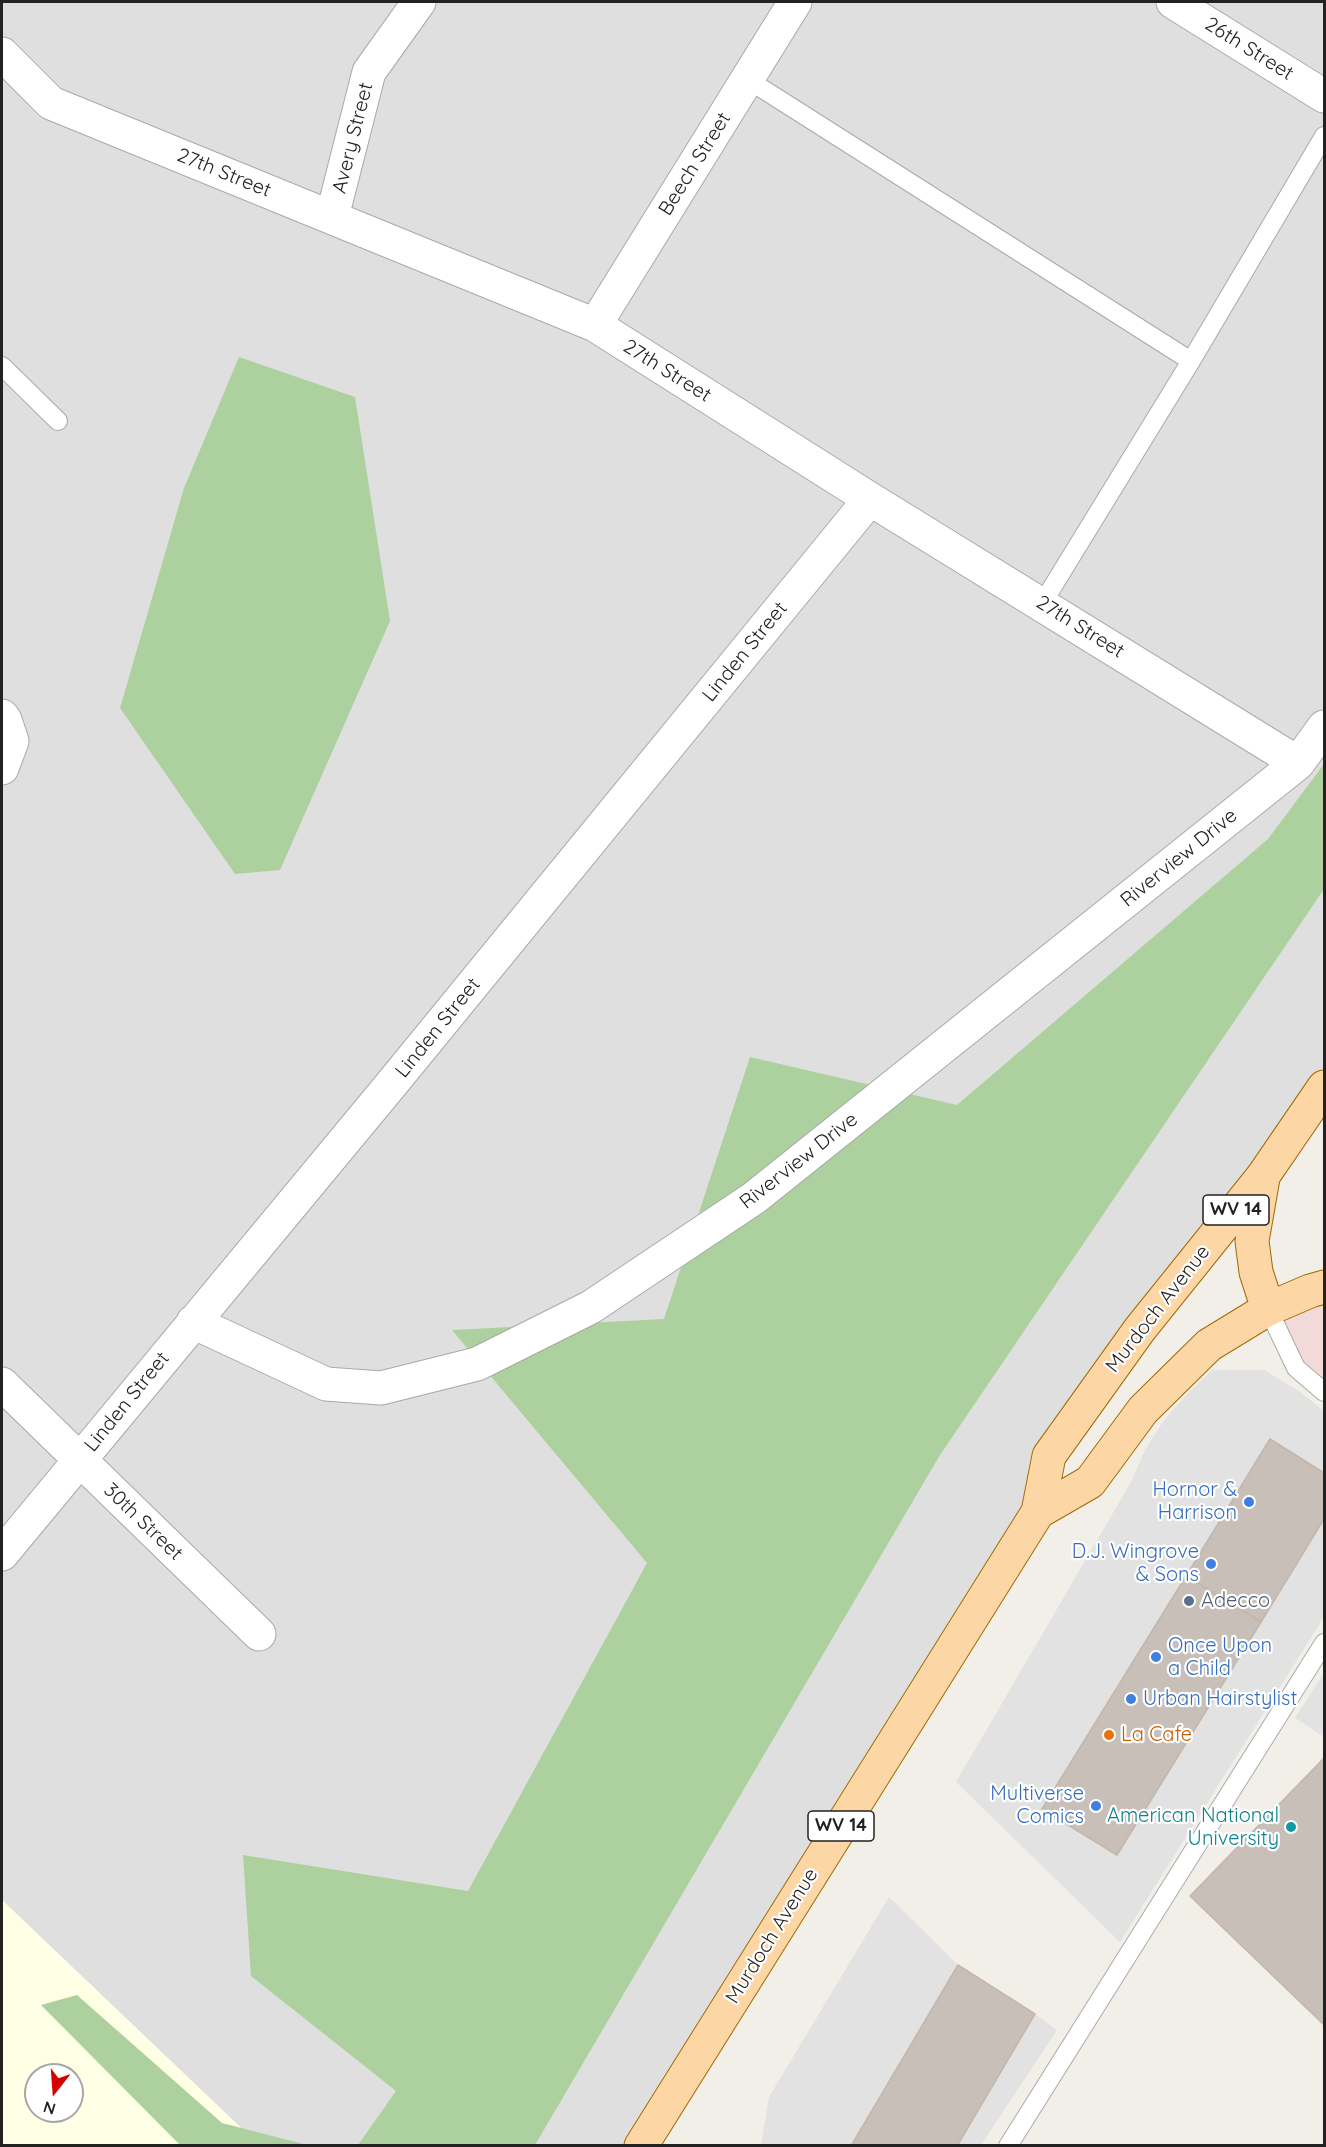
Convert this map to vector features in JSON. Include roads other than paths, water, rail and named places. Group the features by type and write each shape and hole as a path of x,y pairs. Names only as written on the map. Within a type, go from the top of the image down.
{"main road":[{"name":"Murdoch Avenue","path":"645,2144 1038,1512 1049,1456 1140,1329 1263,1176 1324,1087"},
{"path":"1263,1176 1252,1241 1256,1272 1268,1309"},
{"name":"WV 14","path":"1268,1309 1324,1287"},
{"name":"Murdoch Avenue","path":"1038,1512 1090,1482 1143,1410 1209,1345 1268,1309"}],"street":[{"name":"Avery Street","path":"332,217 369,72 419,2"},
{"name":"Beech Street","path":"595,326 795,2"},
{"name":"26th Street","path":"1173,2 1324,96"},
{"name":"27th Street","path":"2,54 51,103 595,326 1298,763"},
{"name":"Linden Street","path":"2,1554 394,1081 870,499"},
{"path":"2,716 12,741 2,768"},
{"name":"Riverview Drive","path":"193,1322 326,1384 381,1388 477,1364 581,1312 754,1198 1298,763 1324,727"},
{"name":"30th Street","path":"2,1384 259,1634"}],"lane":[{"path":"747,79 1191,360"},
{"path":"1042,604 1324,136"},
{"path":"2,366 58,421"},
{"path":"1268,1309 1296,1368 1324,1392"},
{"path":"1008,2145 1324,1643"}],"place":[{"name":"Hornor & Harrison","path":"1249,1502"},
{"name":"D.J. Wingrove & Sons","path":"1211,1564"},
{"name":"Adecco","path":"1189,1601"},
{"name":"Once Upon a Child","path":"1156,1657"},
{"name":"Urban Hairstylist","path":"1131,1699"},
{"name":"La Cafe","path":"1109,1735"},
{"name":"Multiverse Comics","path":"1096,1806"},
{"name":"American National University","path":"1291,1827"}]}
